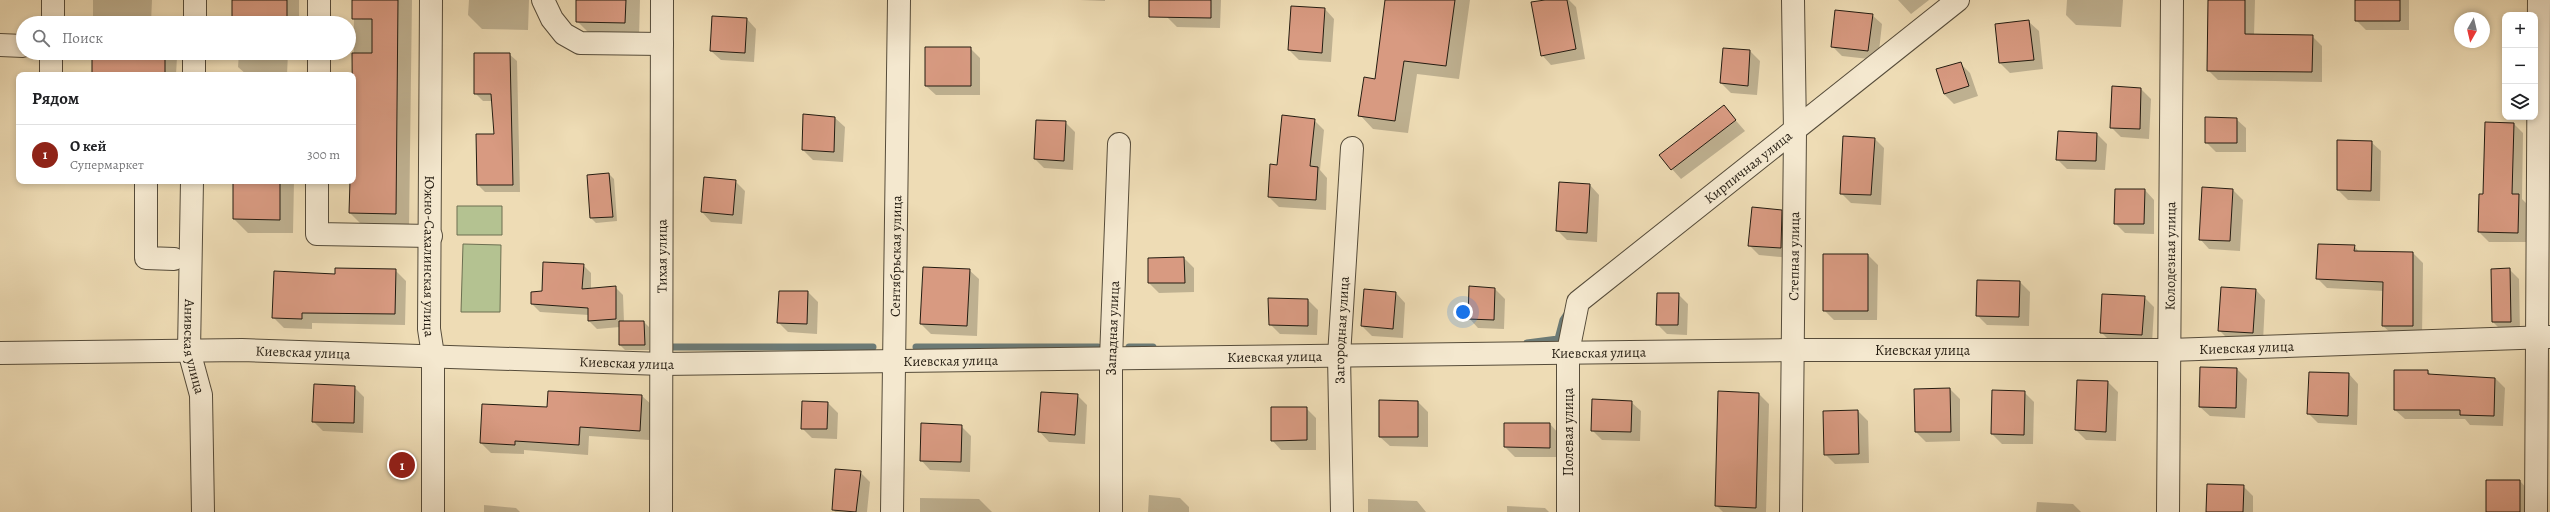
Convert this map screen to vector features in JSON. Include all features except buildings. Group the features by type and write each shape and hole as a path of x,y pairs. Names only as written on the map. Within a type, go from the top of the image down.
{"street":[{"path":"194,16 195,0"},
{"path":"319,16 320,0"},
{"name":"Южно-Сахалинская улица","path":"431,0 431,236 429,329 432,355 433,512"},
{"path":"543,0 552,19 564,34 580,43 662,44"},
{"name":"Тихая улица","path":"662,0 662,512"},
{"name":"Сентябрьская улица","path":"892,512 899,0"},
{"name":"Степная улица","path":"1791,512 1791,350 1795,132 1793,0"},
{"name":"Кирпичная улица","path":"1568,352 1578,302 1795,132 1958,0"},
{"name":"Колодезная улица","path":"2168,512 2168,350 2172,0"},
{"path":"2536,512 2544,338 2539,0"},
{"path":"0,45 16,46"},
{"path":"50,72 51,60"},
{"path":"194,60 194,72"},
{"path":"319,60 319,72"},
{"name":"Западная улица","path":"1111,512 1111,359 1119,144"},
{"name":"Загородная улица","path":"1342,512 1339,356 1352,148"},
{"path":"146,184 146,258 174,259"},
{"name":"Анивская улица","path":"192,184 189,351 201,395 203,512"},
{"path":"317,184 317,234 431,236"},
{"name":"Киевская улица","path":"0,353 189,351 432,355 662,364 894,363 1568,352 1791,350 2168,350 2544,338"},
{"name":"Полевая улица","path":"1568,352 1568,512"}],"green space":[{"path":"457,206 502,206 502,235 457,235"},
{"path":"463,244 501,245 500,312 461,312"}],"waterway":[{"path":"1527,343 1558,339 1563,320 1567,314"},
{"path":"673,347 873,347"},
{"path":"916,347 1098,347"},
{"path":"1129,347 1153,347"}],"place":[{"name":"О кей","path":"402,465"}]}
